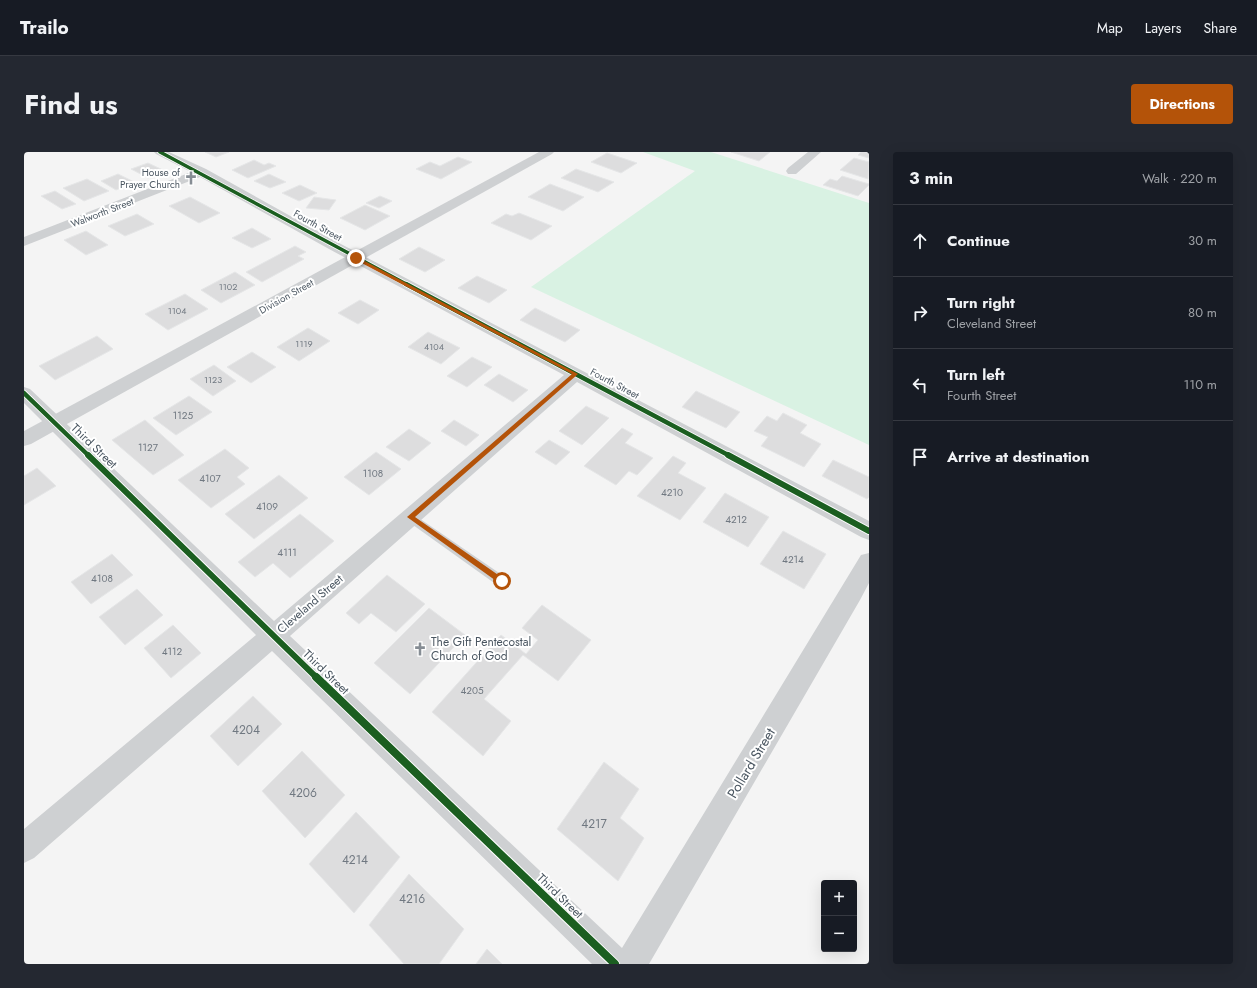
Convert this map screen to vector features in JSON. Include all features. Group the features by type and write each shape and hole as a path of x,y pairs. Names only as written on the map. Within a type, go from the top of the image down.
{"street":[{"name":"Fourth Street","path":"160,152 202,172 356,258 869,531"},
{"name":"Division Street","path":"24,438 548,152"},
{"path":"792,171 815,152"},
{"name":"Walworth Street","path":"24,242 202,172"},
{"name":"Cleveland Street","path":"24,848 273,636 576,374"},
{"name":"Third Street","path":"24,393 273,636 615,964"},
{"name":"Pollard Street","path":"631,964 869,562"}],"lane":[{"path":"410,517 502,581"}],"green space":[{"path":"643,152 711,152 869,203 869,445 531,287 695,171"}],"building":[{"path":"205,152 229,152 216,157"},
{"path":"731,152 770,152 759,161"},
{"path":"861,152 869,152 869,158 858,155"},
{"path":"607,153 637,163 621,173 591,162"},
{"path":"458,157 472,162 441,179 416,169 430,162 440,166"},
{"path":"854,158 869,162 868,179 840,170"},
{"path":"254,160 264,165 269,163 276,166 248,178 232,170"},
{"path":"148,163 165,171 148,178 131,169"},
{"path":"576,169 614,182 598,192 561,178"},
{"path":"118,174 134,182 116,190 101,181"},
{"path":"269,174 286,182 270,188 254,181"},
{"path":"842,176 869,185 858,196 823,185 830,179 837,181"},
{"path":"87,179 109,191 84,201 63,188"},
{"path":"550,184 584,197 563,211 528,197"},
{"path":"300,185 317,193 299,201 282,193"},
{"path":"55,191 76,204 62,209 41,196"},
{"path":"380,196 392,201 379,208 366,203"},
{"path":"190,197 220,213 199,223 169,206"},
{"path":"314,197 336,200 329,210 306,208"},
{"path":"365,205 390,216 365,230 340,218"},
{"path":"519,213 552,226 531,240 491,223 506,214 512,216"},
{"path":"137,214 154,224 125,236 108,226"},
{"path":"252,228 271,239 252,248 232,238"},
{"path":"86,231 108,245 86,255 64,240"},
{"path":"295,246 306,252 298,256 304,259 262,282 246,272"},
{"path":"419,247 445,260 425,272 399,259"},
{"path":"235,272 255,285 221,303 201,290"},
{"path":"477,276 507,290 489,303 458,288"},
{"path":"185,294 208,309 168,330 145,314"},
{"path":"360,300 379,310 358,324 338,313"},
{"path":"535,308 580,330 565,342 520,320"},
{"path":"308,328 330,341 299,361 277,347"},
{"path":"428,332 460,348 441,364 408,347"},
{"path":"97,336 113,349 55,380 39,366"},
{"path":"252,352 276,367 251,383 227,367"},
{"path":"472,357 492,367 467,387 447,376"},
{"path":"214,365 236,381 213,396 190,379"},
{"path":"499,374 528,390 513,402 484,385"},
{"path":"696,391 740,412 726,428 682,407"},
{"path":"189,396 212,412 176,435 153,418"},
{"path":"586,406 609,418 582,445 559,431"},
{"path":"783,413 807,425 800,433 821,444 804,467 761,446 768,437 754,431 767,416 777,421"},
{"path":"145,420 184,455 153,475 112,440"},
{"path":"454,420 479,435 466,446 441,431"},
{"path":"622,428 633,434 625,443 653,458 637,475 629,471 616,485 584,466"},
{"path":"409,429 431,443 409,461 386,447"},
{"path":"549,440 570,452 556,465 535,452"},
{"path":"225,449 249,468 237,477 245,484 211,508 178,480"},
{"path":"376,452 401,469 369,495 344,477"},
{"path":"673,456 686,463 678,473 706,488 680,520 637,496"},
{"path":"833,460 869,477 869,497 867,499 822,476"},
{"path":"37,468 56,486 24,505 24,476"},
{"path":"279,475 308,498 254,539 225,514"},
{"path":"725,493 769,517 748,547 703,522"},
{"path":"300,514 334,541 290,578 273,563 255,577 238,562"},
{"path":"783,531 826,554 804,589 760,564"},
{"path":"112,554 133,575 91,604 71,582"},
{"path":"387,575 425,604 396,632 371,613 359,624 346,613"},
{"path":"137,589 163,615 125,645 99,617"},
{"path":"542,605 591,640 558,681 523,655 484,699 511,721 483,756 432,712 501,635 526,654 538,640 522,628"},
{"name":"The Gift Pentecostal Church of God","path":"429,608 465,635 410,694 374,663"},
{"path":"173,625 201,653 171,678 144,648"},
{"path":"253,696 282,724 238,766 210,736"},
{"path":"302,751 345,795 305,838 262,791"},
{"path":"604,762 639,789 620,818 644,838 618,881 557,829"},
{"path":"356,812 400,857 354,913 309,864"},
{"path":"409,874 464,929 439,964 404,964 369,925"},
{"path":"487,949 502,964 476,964"}],"cycle path":[{"path":"160,152 869,531"},
{"path":"24,393 273,636 615,964"}],"place":[{"name":"House of Prayer Church","path":"191,178"},
{"name":"The Gift Pentecostal Church of God","path":"420,649"}],"route":[{"path":"356,258 576,374 410,517 502,581"}]}
